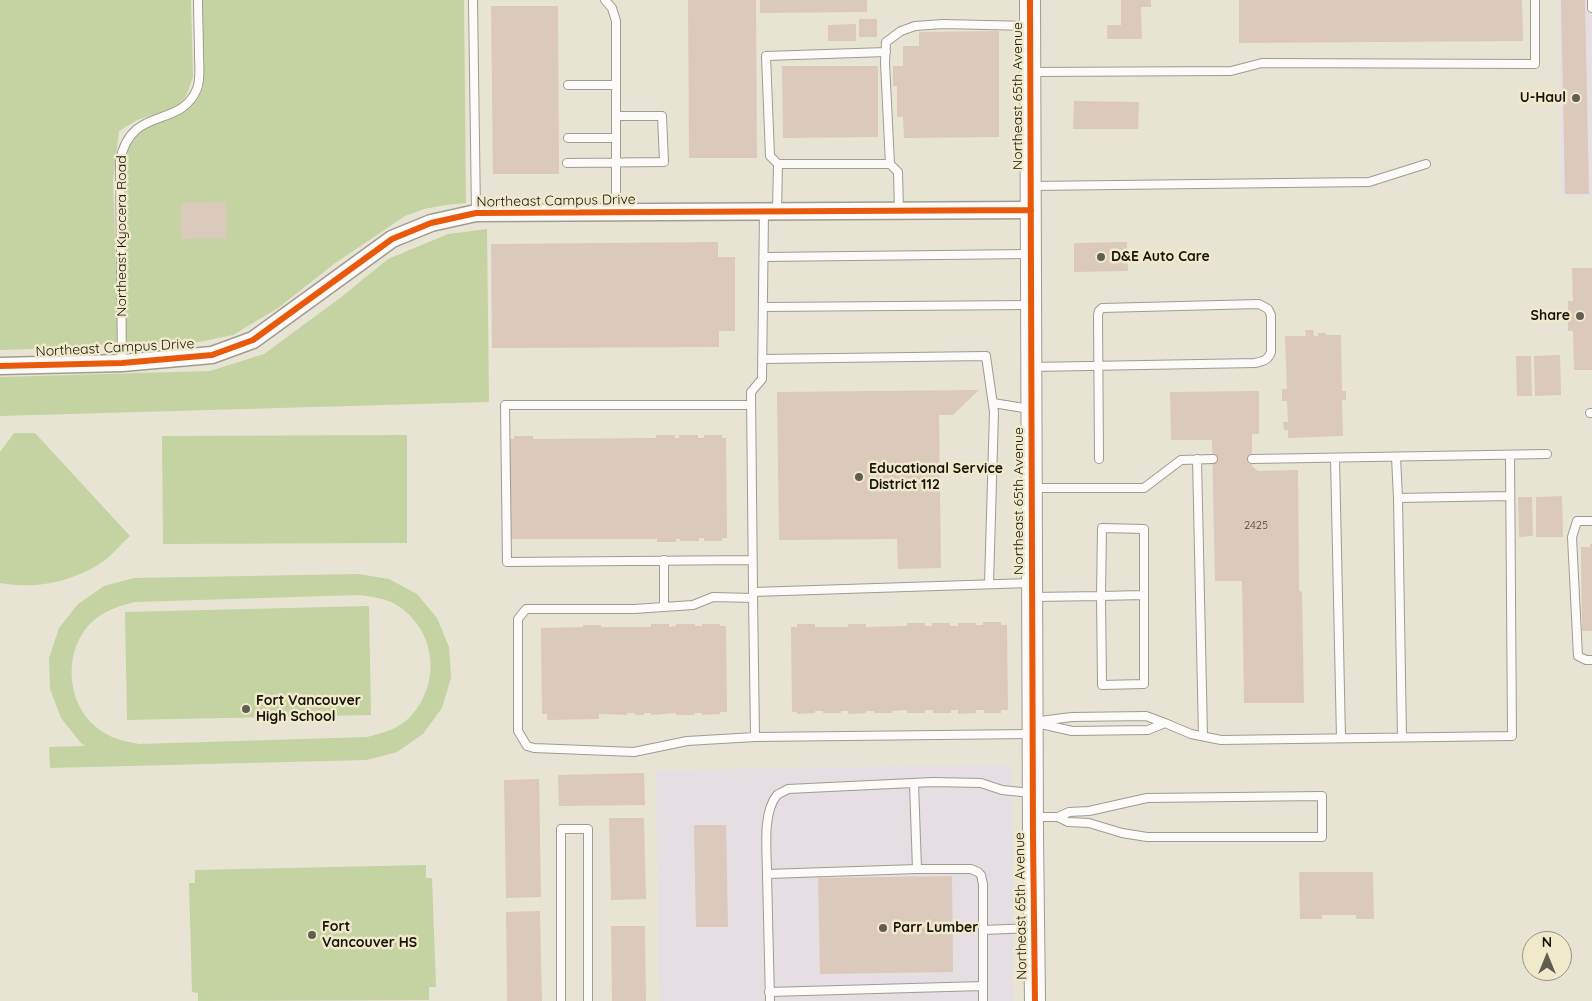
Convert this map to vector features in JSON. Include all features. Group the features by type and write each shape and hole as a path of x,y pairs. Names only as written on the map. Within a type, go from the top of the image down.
{"street":[{"name":"Northeast 65th Avenue","path":"1030,0 1032,728 1035,1001"},
{"name":"Northeast Campus Drive","path":"0,366 122,363 212,355 253,340 392,239 431,223 476,213 1031,210"}],"lane":[{"name":"Northeast Kyocera Road","path":"122,363 120,161 123,147 130,135 140,126 183,108 192,98 198,86 198,0"},
{"path":"473,0 476,213"},
{"path":"605,0 612,8 616,21 616,212"},
{"path":"1030,72 1231,70 1262,63 1535,64 1535,0"},
{"path":"1592,0 1592,8"},
{"path":"899,211 898,172 890,164 886,42 901,31 916,26 943,24 1030,26"},
{"path":"886,52 766,56 770,156 778,164 890,164"},
{"path":"568,85 616,85"},
{"path":"567,163 664,162 662,116 616,116"},
{"path":"568,138 616,138"},
{"path":"755,737 751,392 762,379 764,257 778,164"},
{"path":"1031,186 1160,186 1369,182 1426,164"},
{"path":"764,257 1031,254"},
{"path":"1032,367 1098,366 1255,363 1266,360 1271,352 1271,315 1268,310 1259,304 1102,308 1098,315 1098,366 1099,459"},
{"path":"763,307 1032,305"},
{"path":"762,359 986,356 994,412 989,584"},
{"path":"993,403 1032,410"},
{"path":"751,405 505,405 506,562 752,560"},
{"path":"1252,459 1547,454"},
{"path":"1032,728 1072,717 1146,716 1191,734 1221,740 1512,736 1510,455"},
{"path":"1396,456 1402,737"},
{"path":"1335,458 1340,738"},
{"path":"1032,488 1144,488 1181,460 1212,460"},
{"path":"1197,460 1203,736"},
{"path":"1398,498 1510,496"},
{"path":"1592,521 1577,521 1572,537 1578,656 1586,660 1592,660"},
{"path":"1102,528 1144,529 1144,684 1102,685 1101,596 1102,528"},
{"path":"664,560 664,607"},
{"path":"1144,595 1101,596 989,584 713,597 693,605 634,609 526,610 518,619 518,731 527,746 534,748 634,752 686,741 755,737 1032,728 1072,731 1148,730 1165,722"},
{"path":"914,783 917,869"},
{"path":"770,1001 767,818 778,794 788,789 807,787 914,783 981,783 1002,790 1033,793"},
{"path":"1033,817 1058,817 1069,812 1089,812 1147,798 1322,796 1322,837 1147,837 1122,833 1090,822 1068,822 1058,817"},
{"path":"561,1001 561,829 588,829 588,1001"},
{"path":"767,874 917,869 971,869 978,872 981,875 982,884 983,1001"},
{"path":"983,930 1034,928"},
{"path":"770,992 983,986"}],"shaded area":[{"name":"U-Haul","path":"1559,0 1592,0 1592,196 1562,196"},
{"path":"1012,765 1014,1001 659,1001 656,770"}],"green space":[{"path":"0,0 191,0 193,77 186,96 178,107 137,120 119,131 113,181 119,346 0,350"},
{"path":"202,0 464,0 466,203 424,209 405,216 334,264 278,308 233,335 199,342 127,348 124,340 124,166 129,146 135,136 145,129 183,113 195,103 199,96 203,87"},
{"path":"487,229 489,402 0,416 0,377 210,371 264,354 340,298 388,259 448,234"},
{"path":"14,433 35,433 130,536 102,562 75,576 50,583 13,585 0,583 0,452"},
{"path":"407,435 407,543 163,544 162,436"},
{"path":"358,574 389,579 417,594 437,618 449,647 451,678 442,708 423,734 397,752 367,760 50,768 49,747 85,746 61,718 50,689 49,658 59,628 78,604 104,586 134,578","holes":["359,595 389,601 405,611 416,622 423,634 431,662 430,676 420,704 411,716 396,727 385,732 367,737 139,744 127,742 101,731 86,716 78,704 72,675 76,645 83,632 93,621 113,609 135,602"]},
{"path":"369,606 371,715 127,720 125,612"},
{"name":"Fort Vancouver HS","path":"426,865 426,878 432,878 436,987 429,987 429,1000 198,1001 198,993 192,992 189,883 195,883 195,870"}],"building":[{"path":"688,0 756,0 757,158 689,158"},
{"path":"760,0 867,0 867,12 760,13"},
{"path":"1121,0 1151,0 1151,7 1141,7 1142,39 1107,39 1107,25 1121,25"},
{"path":"1239,0 1522,0 1523,41 1239,43"},
{"name":"U-Haul","path":"1561,0 1585,0 1589,194 1565,194"},
{"path":"491,6 558,6 559,174 493,174"},
{"path":"859,19 877,19 877,37 859,37"},
{"path":"856,24 856,41 828,41 828,25"},
{"path":"999,31 999,137 904,138 903,117 897,117 897,86 893,86 893,66 903,66 903,46 919,46 919,32"},
{"path":"782,66 878,66 878,137 783,138"},
{"path":"1074,101 1139,102 1138,129 1073,129"},
{"path":"226,202 227,238 181,239 181,203"},
{"path":"718,242 718,257 735,257 735,331 719,331 719,347 492,348 491,244"},
{"name":"D&E Auto Care","path":"1127,242 1128,271 1074,272 1074,243"},
{"name":"Share","path":"1572,268 1592,268 1592,370 1574,370 1573,331 1568,331 1568,301 1573,301"},
{"path":"1305,330 1313,330 1314,336 1318,336 1318,333 1341,335 1342,391 1346,391 1346,400 1342,400 1343,436 1288,438 1288,430 1284,430 1283,422 1288,422 1287,401 1282,401 1282,389 1287,389 1285,336 1306,336"},
{"path":"1560,355 1561,395 1535,396 1534,356"},
{"path":"1516,356 1531,356 1532,396 1517,396"},
{"name":"Educational Service District 112","path":"979,390 953,415 939,415 941,568 898,569 897,539 779,540 777,392"},
{"path":"1259,391 1259,434 1252,434 1252,466 1258,471 1298,470 1299,591 1302,592 1304,703 1244,703 1242,581 1215,581 1212,440 1171,440 1170,392"},
{"path":"656,435 675,435 675,438 679,438 679,435 698,435 698,438 704,438 704,435 722,435 722,438 726,438 727,538 722,538 722,541 704,541 704,538 699,538 699,541 680,541 680,539 676,539 676,542 657,542 657,539 510,539 510,439 514,439 514,436 533,436 533,439 656,438"},
{"path":"1562,496 1563,537 1536,537 1536,497"},
{"path":"1518,497 1532,497 1533,536 1519,537"},
{"path":"1590,544 1592,544 1592,631 1582,631 1581,547 1590,547"},
{"path":"983,622 1001,622 1001,625 1007,625 1008,710 1001,710 1001,713 984,713 984,710 976,710 976,713 958,714 958,710 951,710 951,713 933,713 933,710 925,710 925,713 907,713 907,710 892,711 892,713 866,711 866,713 848,714 848,711 823,713 823,711 815,711 815,713 797,714 797,712 792,712 791,627 797,627 797,624 815,624 815,627 848,627 848,624 866,624 866,627 907,626 907,623 925,623 925,626 932,626 932,623 950,623 950,626 958,626 958,623 983,625"},
{"path":"651,624 669,624 669,627 676,626 676,624 702,626 702,624 720,624 720,626 726,626 727,712 702,715 702,713 694,713 695,715 676,715 676,713 651,715 651,713 644,713 644,715 635,715 635,713 627,713 627,715 599,714 599,719 547,720 547,714 542,714 541,628 583,627 583,625 651,627"},
{"path":"644,773 645,805 559,806 558,775"},
{"path":"539,779 541,897 506,898 504,780"},
{"path":"609,818 644,818 646,899 611,900"},
{"path":"694,825 726,825 728,927 696,927"},
{"path":"1299,872 1373,872 1374,919 1356,919 1356,915 1322,915 1322,919 1300,919"},
{"path":"952,876 953,972 820,974 818,878"},
{"path":"540,911 542,1001 507,1001 506,912"},
{"path":"611,926 645,926 646,1001 612,1001"}],"cycle path":[{"path":"1030,0 1035,1001"},
{"path":"0,366 122,363 212,355 253,340 392,239 431,223 476,213 1031,210"}],"place":[{"name":"U-Haul","path":"1576,98"},
{"name":"D&E Auto Care","path":"1101,257"},
{"name":"Share","path":"1580,316"},
{"name":"Educational Service District 112","path":"859,477"},
{"name":"Fort Vancouver High School","path":"246,709"},
{"name":"Parr Lumber","path":"883,928"},
{"name":"Fort Vancouver HS","path":"312,935"}]}
